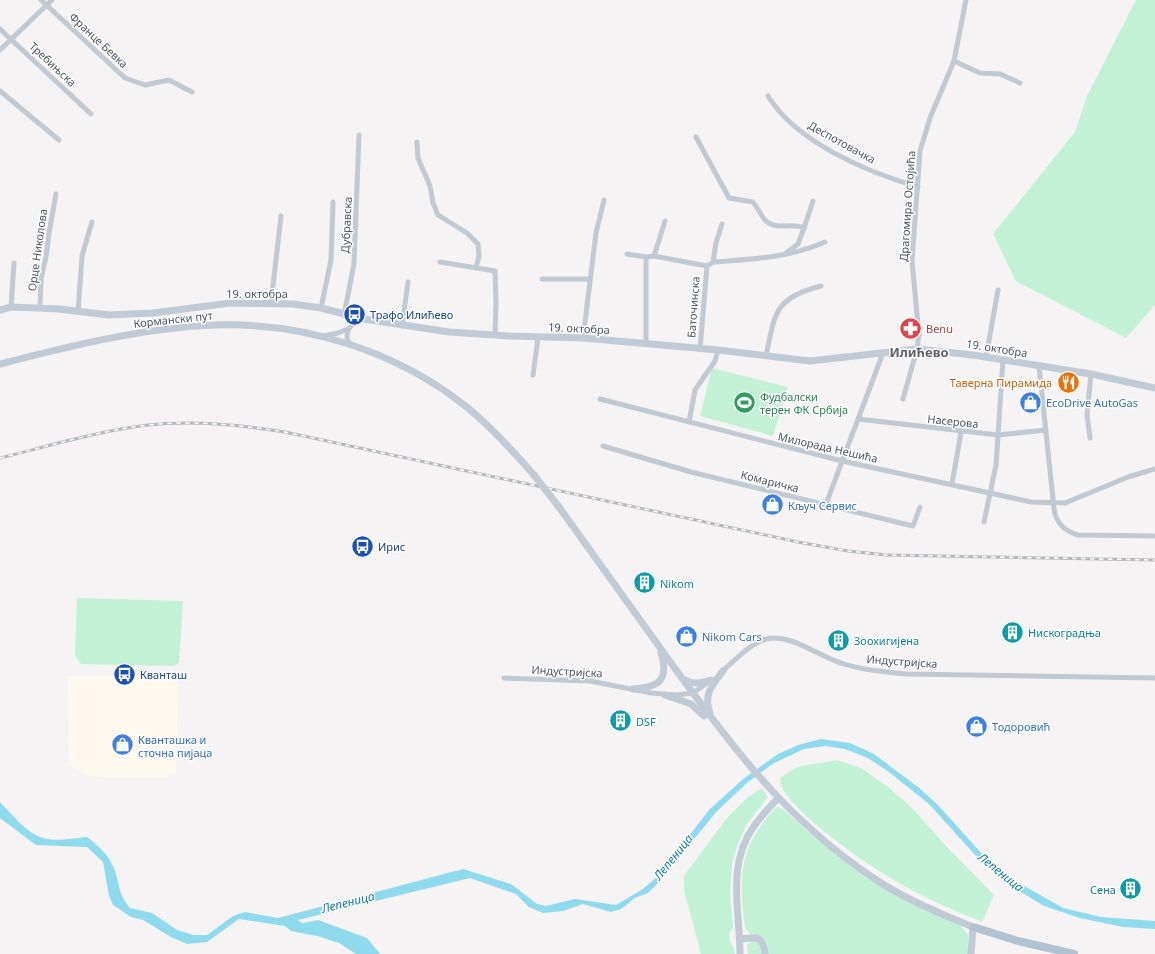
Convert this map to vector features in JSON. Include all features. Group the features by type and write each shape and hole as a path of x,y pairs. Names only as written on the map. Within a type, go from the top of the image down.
{"main road":[{"path":"973,927 1018,941 1074,954"}],"street":[{"path":"0,50 44,2 52,0"},
{"name":"Драгомира Остојића","path":"903,400 917,349 918,318 912,261 912,235 918,187 920,151 923,135 954,61 966,0"},
{"name":"Франце Бевка","path":"44,2 125,78 146,85 169,80 192,92"},
{"name":"Требињска","path":"0,29 91,114"},
{"path":"954,61 980,73 1000,74 1020,83"},
{"path":"0,91 59,140"},
{"name":"Деспотовачка","path":"768,96 789,122 823,146 886,178 918,187"},
{"name":"Дубравска","path":"346,315 354,264 360,136"},
{"path":"696,137 729,198 753,202 763,218 772,224 777,226 799,226 804,228"},
{"path":"417,142 418,158 430,186 433,203 438,215 467,233 478,244 479,256 476,268"},
{"name":"Орце Николова","path":"40,308 41,279 56,194"},
{"path":"582,338 596,233 604,200"},
{"path":"785,254 798,244 813,201"},
{"path":"321,308 331,260 333,202"},
{"path":"271,303 281,216"},
{"path":"654,256 665,221"},
{"path":"78,312 82,256 92,222"},
{"path":"722,224 716,243 714,262 765,259 810,248 825,242"},
{"path":"627,254 646,257 654,256 707,266"},
{"path":"646,257 646,343"},
{"path":"440,262 495,271 495,335"},
{"name":"Баточинска","path":"700,349 707,266 714,262"},
{"path":"11,308 14,263"},
{"path":"542,279 590,279"},
{"path":"402,326 408,282"},
{"path":"766,356 775,317 782,304 802,291 821,286"},
{"path":"986,357 998,290"},
{"name":"19. октобра","path":"0,310 11,308 40,308 109,315 146,314 230,303 271,303 321,308 364,319 449,332 538,338 582,338 646,343 810,361 917,349 986,357 1091,374 1155,388"},
{"path":"346,315 352,324"},
{"path":"323,336 348,329 352,324 364,319"},
{"name":"Кормански пут","path":"0,364 54,350 149,331 234,325 286,330 323,336 349,344 406,369 444,391 491,429 534,475 727,740"},
{"path":"348,329 347,339 349,344"},
{"path":"533,375 538,338"},
{"path":"689,422 695,390 715,361 718,350"},
{"path":"826,504 883,353"},
{"path":"984,522 991,493 998,435 1003,360"},
{"path":"1039,366 1054,502 1058,522 1071,533 1092,535 1155,536"},
{"path":"1090,438 1087,415 1091,374"},
{"name":"Милорада Нешића","path":"600,399 842,461 1031,502 1065,503 1128,477 1155,469"},
{"name":"Насерова","path":"858,420 998,435 1046,430"},
{"path":"952,484 961,432"},
{"name":"Комаричка","path":"603,446 691,472 914,526 920,507"},
{"name":"Индустријска","path":"504,678 590,681 665,695 693,693 757,643 777,638 787,640 839,663 888,672 1155,678"},
{"path":"633,690 648,688 661,680 664,668 660,648"},
{"path":"714,723 708,708 707,695 723,671"},
{"path":"682,678 691,683 701,683 711,680"},
{"path":"665,695 691,704 707,718 718,733 727,740 778,798 816,834 875,879 901,894 973,927 971,954"},
{"path":"740,954 736,874 744,845 753,827 778,798"},
{"path":"740,939 758,938 764,944 765,954"}],"shaded area":[{"name":"Кванташка и сточна пијаца","path":"68,676 171,677 176,681 178,685 176,773 167,777 101,777 87,775 69,765"}],"green space":[{"path":"1136,0 1155,0 1155,305 1126,338 1016,281 993,234 1075,132 1087,96"},
{"name":"Фудбалски терен ФК Србија","path":"712,368 788,387 773,436 700,416"},
{"path":"77,598 183,601 179,663 173,666 81,664 75,655"},
{"path":"837,760 861,768 888,787 911,807 945,845 994,895 982,922 923,896 875,868 827,834 788,797 782,786 780,778 797,767"},
{"path":"762,788 768,797 747,824 738,844 732,864 730,893 733,927 729,934 730,942 734,948 735,954 701,954 684,890 684,876 727,818 748,797"},
{"path":"778,807 783,809 814,837 860,871 961,926 968,935 968,954 767,954 758,935 750,934 745,928 742,900 742,873 749,848 755,835 770,814"},
{"path":"753,940 759,942 763,954 748,954 747,945"}],"water":[{"name":"Лепеница","path":"821,739 850,743 874,754 918,787 938,805 982,854 1014,880 1063,908 1101,917 1155,921 1155,929 1123,927 1080,918 1044,906 1011,886 985,866 929,804 889,772 868,758 845,749 825,746 804,749 774,763 748,782 716,812 662,879 648,893 635,898 621,909 611,912 583,904 563,911 543,913 529,907 516,894 470,878 298,920 302,923 318,920 367,938 380,954 356,954 339,943 317,936 291,931 285,926 239,919 207,942 187,944 171,937 143,920 131,917 113,905 109,896 103,862 87,847 36,845 0,818 0,802 20,823 37,836 54,840 87,837 107,856 115,871 121,894 130,908 152,913 177,930 193,935 207,935 233,916 245,912 278,918 463,869 511,884 537,904 546,906 575,899 616,905 643,889 659,875 709,810 743,779 778,754 798,745"}],"railway":[{"path":"0,458 92,435 148,425 182,423 234,425 285,432 798,542 848,551 887,555 1155,560"}],"place":[{"name":"Трафо Илићево","path":"355,314"},
{"name":"Benu","path":"910,328"},
{"name":"Таверна Пирамида","path":"1068,382"},
{"name":"Фудбалски терен ФК Србија","path":"744,402"},
{"name":"EcoDrive AutoGas","path":"1030,402"},
{"name":"Кључ Сервис","path":"773,505"},
{"name":"Ирис","path":"362,546"},
{"name":"Nikom","path":"645,583"},
{"name":"Нискоградња","path":"1013,632"},
{"name":"Nikom Cars","path":"687,636"},
{"name":"Зоохигијена","path":"839,640"},
{"name":"Кванташ","path":"124,674"},
{"name":"DSF","path":"620,721"},
{"name":"Тодоровић","path":"977,726"},
{"name":"Кванташка и сточна пијаца","path":"122,745"},
{"name":"Сена","path":"1131,889"}],"district":[{"name":"Илићево","path":"919,352"}]}
